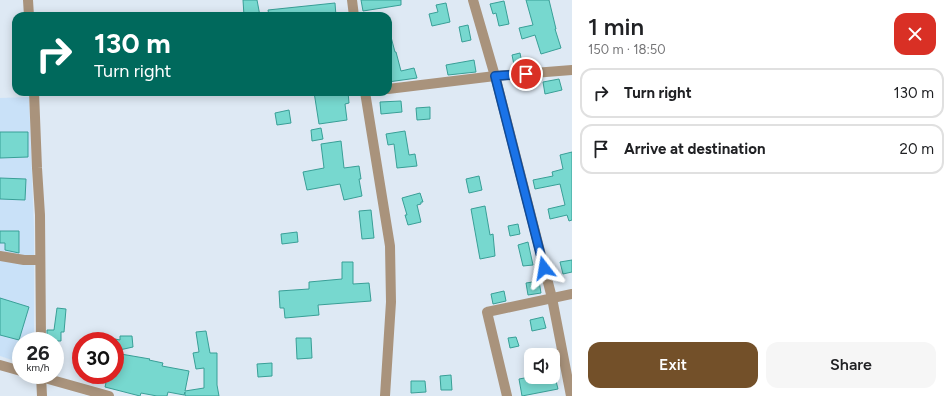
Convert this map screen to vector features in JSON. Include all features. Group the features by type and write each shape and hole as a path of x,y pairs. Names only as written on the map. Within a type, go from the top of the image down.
{"street":[{"path":"28,0 29,12"},
{"path":"352,0 354,12"},
{"path":"473,0 495,76 552,298 571,396"},
{"path":"392,89 495,76 572,70"},
{"path":"34,96 36,168 40,215 41,332"},
{"path":"367,96 390,246 391,302 385,396"},
{"path":"0,256 24,260 40,260"},
{"path":"507,396 487,312 572,294"},
{"path":"0,365 12,368"},
{"path":"64,383 109,396"},
{"path":"40,384 42,396"}],"shaded area":[{"path":"29,97 34,229 34,332 12,332 12,360 0,356 0,98"}],"building":[{"path":"243,0 257,0 259,12 244,12"},
{"path":"361,0 401,0 401,5 363,11"},
{"path":"526,0 549,0 555,29 561,48 541,54 535,35 522,39 519,28 533,25"},
{"path":"504,1 509,24 499,26 496,13 493,14 490,4"},
{"path":"335,3 336,12 268,12 268,10"},
{"path":"446,3 450,22 432,26 429,14 438,12 436,5"},
{"path":"468,25 471,40 462,42 459,27"},
{"path":"392,41 401,71 414,68 417,78 392,81"},
{"path":"520,53 522,63 514,65 512,55"},
{"path":"474,60 476,72 448,75 446,65"},
{"path":"559,79 562,90 545,94 543,82"},
{"path":"315,96 348,96 349,103 345,104 347,120 319,124"},
{"path":"401,101 402,112 381,114 380,102"},
{"path":"430,107 430,119 417,120 416,108"},
{"path":"289,110 291,123 277,125 275,113"},
{"path":"321,128 323,139 312,141 311,130"},
{"path":"405,131 409,155 415,154 417,166 397,168 394,144 388,145 386,134"},
{"path":"0,132 28,132 28,157 0,158"},
{"path":"341,141 344,168 359,166 361,179 359,179 362,196 344,200 340,184 307,190 303,172 324,168 321,144"},
{"path":"572,152 572,220 569,221 567,215 550,219 548,209 565,205 560,184 535,189 533,180 553,176 552,172 563,169 560,155"},
{"path":"479,176 482,190 469,193 466,179"},
{"path":"0,178 26,179 25,200 0,199"},
{"path":"420,193 423,202 417,205 421,222 408,225 402,198"},
{"path":"485,206 490,235 493,234 495,256 480,259 471,209"},
{"path":"371,210 374,238 362,239 359,211"},
{"path":"518,224 520,234 510,236 508,226"},
{"path":"0,231 19,231 19,253 5,250 5,243 0,243"},
{"path":"297,232 298,242 282,244 281,234"},
{"path":"528,242 533,265 523,266 518,245"},
{"path":"572,260 572,272 563,274 560,262"},
{"path":"342,262 353,262 353,284 369,283 371,301 318,305 319,315 285,318 284,308 280,308 279,291 309,289 309,282 342,279"},
{"path":"539,281 541,293 528,295 526,283"},
{"path":"504,291 506,301 493,304 491,294"},
{"path":"0,298 29,307 21,332 12,332 12,338 0,335"},
{"path":"57,308 66,309 64,332 47,332 47,330 54,330"},
{"path":"543,317 546,328 532,331 530,320"},
{"path":"206,331 210,353 217,353 217,385 219,396 185,396 185,392 184,395 168,392 167,396 141,393 140,396 105,387 106,384 124,384 124,355 150,359 149,360 163,363 162,366 189,371 185,391 204,388 204,368 196,369 193,353 199,352 196,332"},
{"path":"124,336 132,336 133,347 124,349"},
{"path":"516,337 519,346 510,348 508,338"},
{"path":"296,338 311,338 312,358 297,359"},
{"path":"272,363 272,376 258,377 257,364"},
{"path":"451,375 452,390 441,390 440,376"},
{"path":"524,378 524,384 557,384 558,389 522,396 519,379"},
{"path":"411,381 425,381 426,392 411,393"}],"route":[{"path":"526,74 495,76 544,268"}]}
